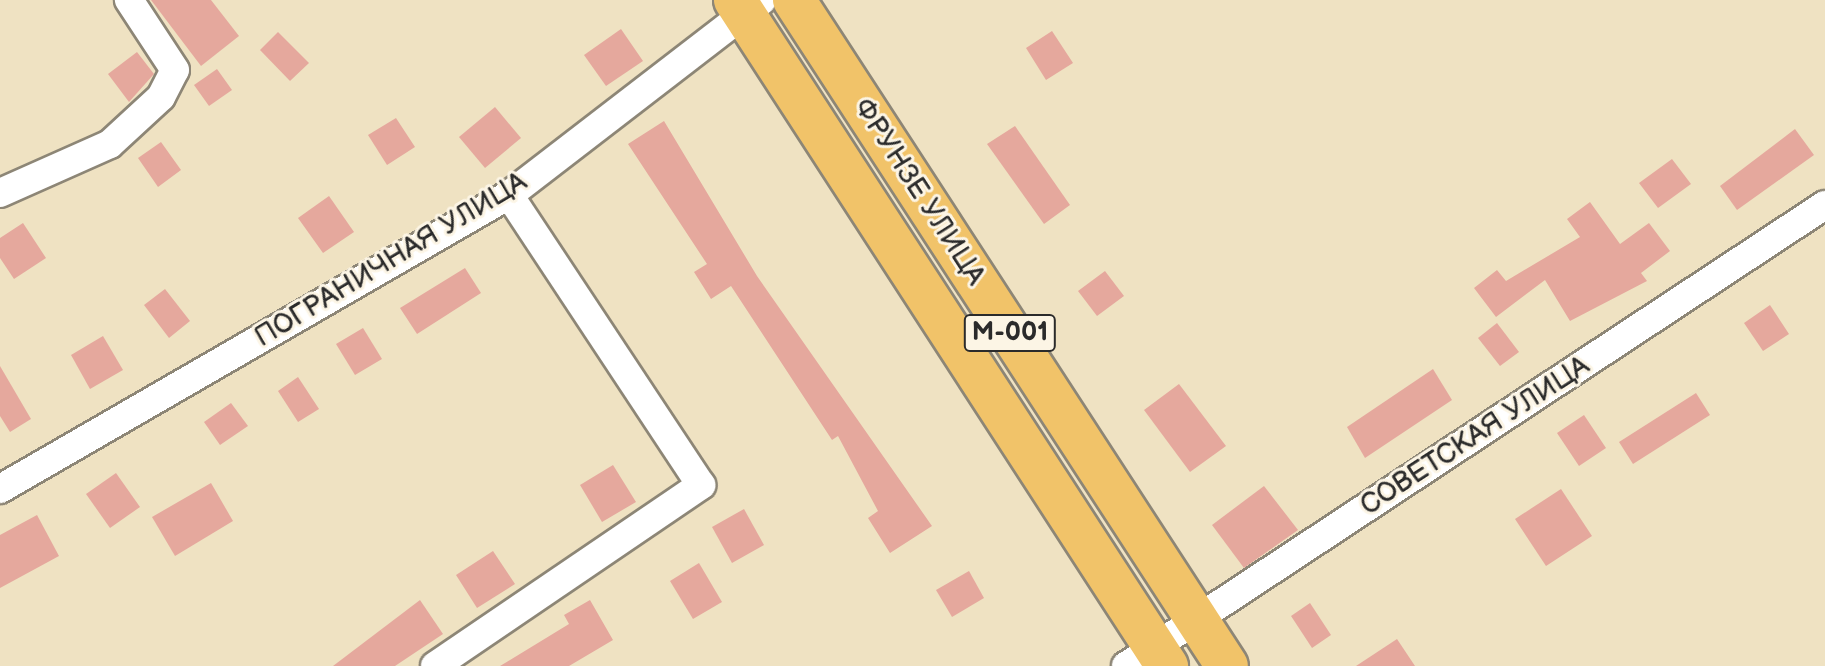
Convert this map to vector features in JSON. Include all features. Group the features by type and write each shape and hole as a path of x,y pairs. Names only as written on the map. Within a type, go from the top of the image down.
{"main road":[{"name":"ФРУНЗЕ УЛИЦА","path":"794,0 1227,666"},
{"name":"ФРУНЗЕ УЛИЦА","path":"747,5 1149,660"}],"street":[{"path":"0,193 110,144 161,97 175,70 129,0"},
{"name":"ПОГРАНИЧНАЯ УЛИЦА","path":"0,489 509,195 747,5"},
{"path":"435,666 701,485 509,195"},
{"name":"СОВЕТСКАЯ УЛИЦА","path":"1149,660 1196,619 1825,205"}],"building":[{"path":"151,0 211,0 239,36 201,66"},
{"path":"621,29 643,61 606,86 584,55"},
{"path":"1052,31 1073,63 1046,80 1026,48"},
{"path":"278,32 309,63 290,81 260,50"},
{"path":"137,52 154,74 129,102 108,74"},
{"path":"217,69 232,90 209,106 194,85"},
{"path":"495,107 521,138 485,168 459,137"},
{"path":"396,118 415,147 387,165 368,135"},
{"path":"664,121 757,276 932,526 890,553 868,518 878,511 838,436 832,440 731,286 711,299 694,272 707,264 628,144"},
{"path":"1015,126 1070,205 1044,224 987,144"},
{"path":"1795,129 1814,155 1737,210 1720,186"},
{"path":"161,142 181,170 158,187 138,158"},
{"path":"1672,159 1691,184 1658,208 1639,183"},
{"path":"329,196 354,232 323,253 298,218"},
{"path":"1590,202 1620,244 1649,223 1670,251 1641,273 1647,281 1570,321 1545,280 1496,317 1474,288 1497,270 1506,281 1580,237 1567,219"},
{"path":"23,223 46,258 14,279 0,258 0,238"},
{"path":"465,268 481,293 417,334 400,308"},
{"path":"1105,271 1124,296 1097,316 1078,291"},
{"path":"165,289 190,321 169,338 144,305"},
{"path":"1770,305 1789,334 1763,351 1744,323"},
{"path":"1497,323 1519,352 1500,366 1478,338"},
{"path":"363,328 382,359 355,375 336,344"},
{"path":"103,336 123,370 90,389 71,355"},
{"path":"0,366 31,419 10,432 0,416"},
{"path":"1433,369 1452,400 1365,458 1347,427"},
{"path":"298,377 319,409 298,422 278,391"},
{"path":"1179,384 1226,446 1190,472 1144,410"},
{"path":"1696,393 1710,415 1633,464 1619,442"},
{"path":"231,403 248,426 220,445 204,422"},
{"path":"1584,415 1606,448 1579,466 1557,433"},
{"path":"613,465 636,502 602,522 580,485"},
{"path":"116,473 140,507 110,528 86,494"},
{"path":"211,483 233,521 175,556 152,517"},
{"path":"1264,486 1298,530 1244,568 1212,525"},
{"path":"1561,489 1592,536 1546,566 1515,519"},
{"path":"744,509 764,545 732,563 712,527"},
{"path":"37,515 59,556 0,588 0,535"},
{"path":"493,551 515,584 477,608 456,575"},
{"path":"699,563 722,602 693,619 670,581"},
{"path":"969,571 984,598 952,617 936,590"},
{"path":"420,600 443,634 395,666 333,666"},
{"path":"590,600 613,640 569,666 500,666 569,624 564,615"},
{"path":"1310,603 1331,635 1312,648 1291,616"},
{"path":"1397,639 1415,666 1356,666"}]}
